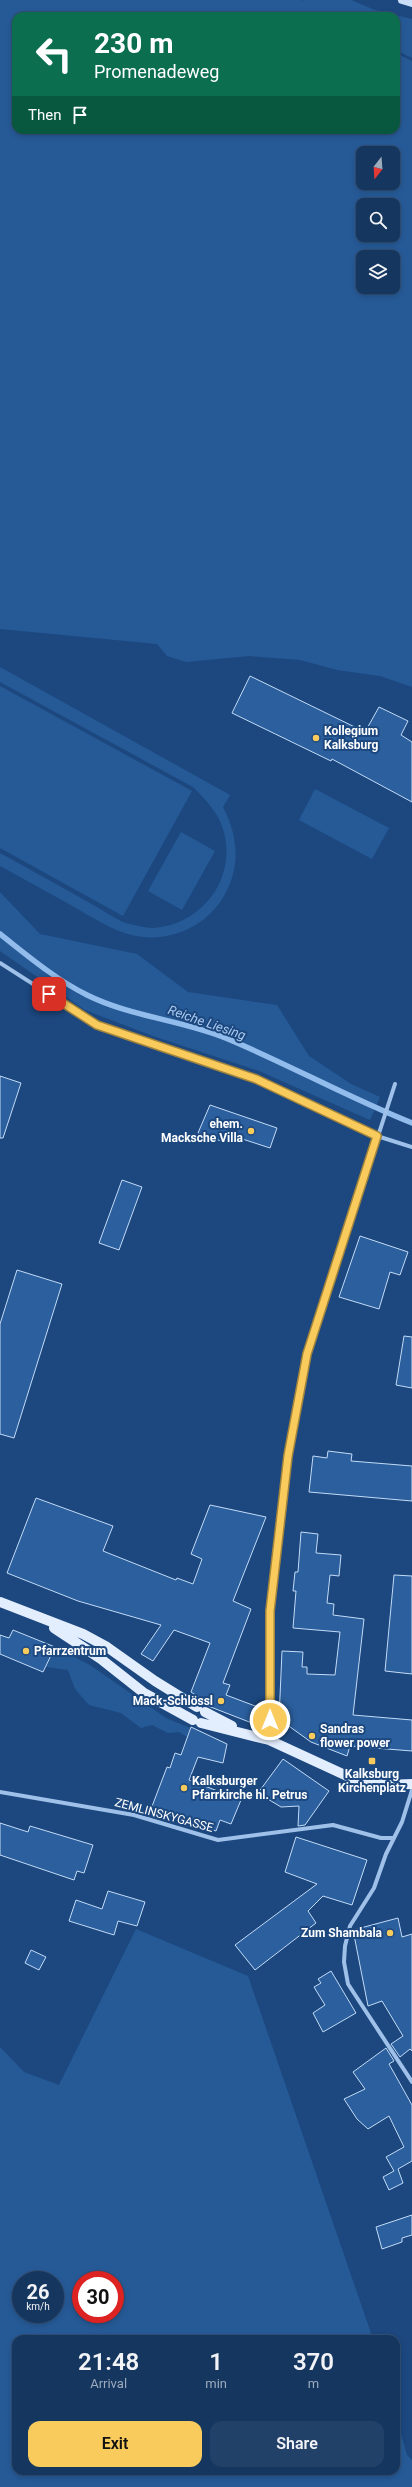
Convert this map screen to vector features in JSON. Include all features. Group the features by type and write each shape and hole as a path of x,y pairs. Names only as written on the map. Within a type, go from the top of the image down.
{"main road":[{"path":"402,0 412,3"},
{"path":"0,1602 83,1634 107,1647 155,1681 243,1732"},
{"path":"44,1620 101,1659 144,1693 197,1722 243,1732 270,1740 358,1781 384,1785 412,1784"}],"street":[{"path":"0,963 97,1025 256,1079 377,1136 412,1147"},
{"path":"270,1740 270,1611 285,1471 307,1354 380,1124 395,1084"},
{"path":"412,1790 402,1822 374,1888 350,1926 345,1946 344,1962 348,1984 412,2082"},
{"name":"ZEMLINSKYGASSE","path":"0,1792 147,1819 218,1840 334,1825 381,1838 394,1838"}],"shaded area":[{"path":"0,0 301,0 304,2 302,0 351,0 383,12 12,12 12,134 400,134 400,55 412,61 412,687 380,676 337,670 300,660 249,656 186,662 167,656 157,644 0,629"},
{"path":"400,16 412,19 412,58 400,52"},
{"path":"0,667 230,795 223,807 232,829 236,851 233,874 224,896 204,919 192,927 178,933 164,936 134,936 106,925 0,866 0,853 121,921 148,928 154,928 172,925 188,918 201,908 212,895 221,880 225,864 226,847 223,829 218,817 193,787 0,682"},
{"path":"0,686 192,791 123,916 0,848"},
{"path":"315,789 389,828 372,859 299,820"},
{"path":"181,832 215,851 182,910 148,891"},
{"path":"0,892 40,934 137,954 188,992 277,1005 309,1056 351,1084 380,1097 370,1120 259,1071 153,1036 85,1010 0,951"},
{"path":"55,1647 90,1665 166,1718 190,1728 187,1737 179,1732 168,1733 152,1725 141,1728 121,1713 89,1705 75,1689 68,1670 46,1667"},
{"path":"136,1929 248,1976 372,2335 12,2335 12,2475 400,2475 400,2431 407,2455 412,2460 412,2487 0,2487 0,2047 24,2072 59,2085"}],"building":[{"name":"Kollegium Kalksburg","path":"250,676 365,732 379,707 408,721 401,735 412,742 412,802 332,759 331,761 232,713"},
{"path":"0,1076 21,1083 3,1138 0,1138"},
{"path":"210,1105 277,1128 270,1148 224,1133 221,1141 198,1133"},
{"path":"122,1180 142,1187 119,1250 99,1243"},
{"path":"360,1236 408,1252 400,1275 390,1272 379,1309 339,1297"},
{"path":"17,1270 62,1284 14,1438 0,1434 0,1324"},
{"path":"404,1336 412,1337 412,1388 396,1385"},
{"path":"328,1451 352,1454 351,1461 412,1466 412,1501 309,1492 313,1456 327,1458"},
{"path":"36,1498 113,1526 103,1551 176,1580 177,1578 193,1584 202,1559 191,1554 210,1505 266,1517 233,1601 251,1609 223,1683 230,1685 226,1695 263,1709 257,1725 203,1704 199,1701 200,1698 191,1692 210,1643 174,1630 153,1661 141,1654 161,1625 78,1601 7,1573"},
{"path":"301,1532 318,1534 316,1553 341,1555 339,1576 330,1575 327,1603 334,1604 333,1615 364,1619 353,1715 412,1720 412,1751 350,1746 347,1756 311,1742 279,1719 282,1651 303,1652 302,1667 307,1667 307,1674 335,1675 340,1632 293,1628 296,1591 293,1591 295,1572 298,1572"},
{"path":"394,1575 412,1576 412,1674 385,1671"},
{"name":"Pfarrzentrum","path":"13,1630 55,1647 43,1672 0,1654 0,1635 9,1638"},
{"name":"Kalksburger Pfarrkirche hl. Petrus","path":"191,1727 227,1744 223,1763 198,1757 189,1780 241,1800 231,1824 220,1820 216,1831 151,1809 167,1767 170,1768 175,1753 181,1755"},
{"path":"283,1759 329,1791 305,1825 298,1826 299,1806 281,1807 258,1793"},
{"path":"0,1823 28,1832 30,1826 93,1845 84,1873 77,1871 74,1880 0,1855"},
{"path":"296,1837 367,1860 352,1905 323,1896 308,1911 316,1923 255,1970 235,1945 317,1884 285,1872"},
{"path":"108,1891 145,1902 137,1926 118,1921 114,1935 69,1921 76,1900 102,1909"},
{"path":"398,1918 402,1937 412,1934 412,2051 410,2049 400,2057 391,2044 403,2036 382,2001 368,2006 353,1930"},
{"path":"31,1950 46,1957 39,1970 25,1963"},
{"path":"331,1971 356,2013 323,2032 313,2013 325,2005 314,1987 321,1983 318,1979"},
{"path":"386,2048 394,2061 389,2064 412,2105 412,2161 398,2169 403,2183 389,2190 383,2177 394,2171 386,2157 404,2147 389,2116 368,2129 357,2119 344,2099 365,2089 353,2072"},
{"path":"412,2215 412,2235 402,2238 402,2242 382,2249 376,2227"}],"waterway":[{"name":"Reiche Liesing","path":"0,934 31,959 75,989 87,995 139,1014 193,1027 228,1039 365,1103 412,1123"}],"place":[{"name":"Kollegium Kalksburg","path":"316,738"},
{"name":"ehem. Macksche Villa","path":"251,1131"},
{"name":"Pfarrzentrum","path":"26,1651"},
{"name":"Mack-Schlössl","path":"221,1701"},
{"name":"Sandras flower power","path":"312,1736"},
{"name":"Kalksburg Kirchenplatz","path":"372,1761"},
{"name":"Kalksburger Pfarrkirche hl. Petrus","path":"184,1788"},
{"name":"Zum Shambala","path":"390,1933"}],"route":[{"path":"49,994 97,1025 256,1079 377,1136 307,1354 285,1471 270,1611 270,1720"}]}
